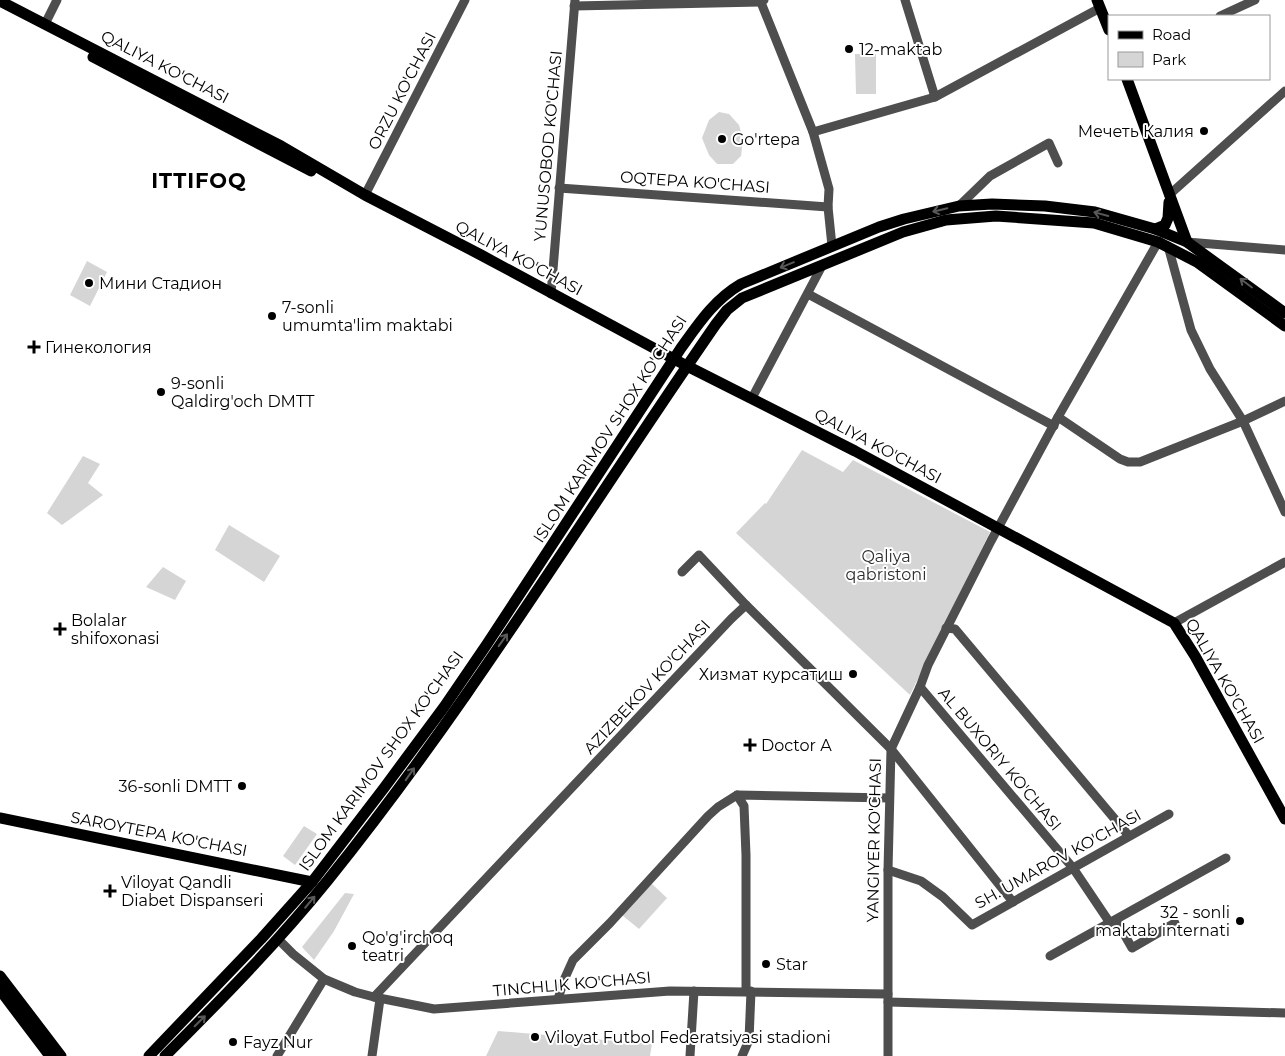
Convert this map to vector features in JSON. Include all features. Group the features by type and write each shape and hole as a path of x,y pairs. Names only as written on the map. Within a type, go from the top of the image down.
{"main road":[{"name":"QALIYA KO'CHASI","path":"0,1 281,146 366,195 551,294 687,366 855,451 1174,623 1195,656 1285,820"},
{"path":"1099,4 1108,27"},
{"name":"QALIYA KO'CHASI","path":"0,8 325,179 366,195"},
{"path":"1127,80 1187,242"},
{"path":"1155,229 1165,224 1168,218 1169,195"},
{"path":"992,204 989,210 993,216"},
{"name":"ISLOM KARIMOV SHOX KO'CHASI","path":"166,1056 278,939 331,876 407,779 554,544 675,359 707,312 719,299 733,289 832,246 896,222 959,206 992,204 1045,206 1095,212 1155,229 1187,242 1285,313"},
{"name":"ISLOM KARIMOV SHOX KO'CHASI","path":"149,1056 261,939 312,882 469,680 563,553 716,324 742,298 876,242 930,223 993,216 1094,223 1163,244 1197,262 1285,326"},
{"name":"SAROYTEPA KO'CHASI","path":"0,818 312,882"},
{"path":"0,976 61,1056"},
{"path":"0,990 50,1056"}],"street":[{"path":"45,24 57,0"},
{"path":"905,0 935,97"},
{"path":"1222,15 1255,0"},
{"name":"ORZU KO'CHASI","path":"366,195 462,1"},
{"path":"574,3 761,1 813,132 829,189 828,207 832,246"},
{"name":"YUNUSOBOD KO'CHASI","path":"551,294 574,3"},
{"path":"813,132 935,97 1099,4"},
{"path":"1169,195 1285,91"},
{"path":"959,206 990,176 1049,143 1058,163"},
{"name":"OQTEPA KO'CHASI","path":"559,188 828,207"},
{"path":"1187,242 1285,250"},
{"path":"1163,244 1191,330 1210,369 1243,421 1285,512"},
{"name":"YANGIYER KO'CHASI","path":"888,1056 888,870 891,749 946,628 1056,421 1163,244"},
{"path":"752,398 823,264"},
{"path":"808,294 1056,421 1128,462 1140,462 1150,459 1243,421 1285,400"},
{"path":"682,572 699,556 891,749 1013,902"},
{"path":"1174,623 1285,562"},
{"name":"AZIZBEKOV KO'CHASI","path":"377,998 429,938 746,605"},
{"path":"946,628 955,629 1129,836"},
{"name":"AL BUXORIY KO'CHASI","path":"920,688 1073,868 1132,948 1175,924"},
{"path":"558,998 574,960 718,806 737,795 889,798"},
{"path":"737,795 744,806 745,816 749,991 749,1040 742,1056"},
{"name":"SH. UMAROV KO'CHASI","path":"888,870 921,881 943,897 972,925 1169,814"},
{"path":"1050,956 1226,858"},
{"name":"TINCHLIK KO'CHASI","path":"278,939 324,979 355,992 434,1009 476,1007 558,998 670,991 749,991 1285,1013"},
{"path":"277,1056 324,979"},
{"path":"690,1056 694,991"},
{"path":"372,1056 377,998"}],"green space":[{"path":"855,54 876,54 876,94 856,94"},
{"name":"Go'rtepa","path":"719,112 729,114 739,125 743,140 741,156 733,164 717,164 709,155 702,138 709,120"},
{"name":"Мини Стадион","path":"87,261 107,272 90,306 70,295"},
{"name":"Qaliya qabristoni","path":"802,450 843,472 853,460 990,532 910,695 736,533 766,504"},
{"path":"83,456 100,464 88,483 103,495 62,525 47,513"},
{"path":"229,525 280,556 264,582 215,550"},
{"path":"163,567 186,581 175,600 146,587"},
{"path":"304,826 317,834 295,865 283,856"},
{"path":"651,883 667,898 639,929 622,915"},
{"path":"345,893 354,894 334,931 314,960 302,947"},
{"name":"Viloyat Futbol Federatsiyasi stadioni","path":"498,1031 652,1044 650,1056 486,1056"}],"place":[{"name":"12-maktab","path":"849,49"},
{"name":"Мечеть Калия","path":"1204,131"},
{"name":"Go'rtepa","path":"722,139"},
{"name":"Мини Стадион","path":"89,283"},
{"name":"7-sonli umumta'lim maktabi","path":"272,316"},
{"name":"Гинекология","path":"34,347"},
{"name":"9-sonli Qaldirg'och DMTT","path":"161,392"},
{"name":"Bolalar shifoxonasi","path":"60,629"},
{"name":"Хизмат курсатиш","path":"853,674"},
{"name":"Doctor A","path":"750,745"},
{"name":"36-sonli DMTT","path":"242,786"},
{"name":"Viloyat Qandli Diabet Dispanseri","path":"110,891"},
{"name":"32 - sonli maktab internati","path":"1240,921"},
{"name":"Qo'g'irchoq teatri","path":"352,946"},
{"name":"Star","path":"766,964"},
{"name":"Viloyat Futbol Federatsiyasi stadioni","path":"535,1037"},
{"name":"Fayz Nur","path":"233,1042"}],"district":[{"name":"ITTIFOQ","path":"199,180"}]}
